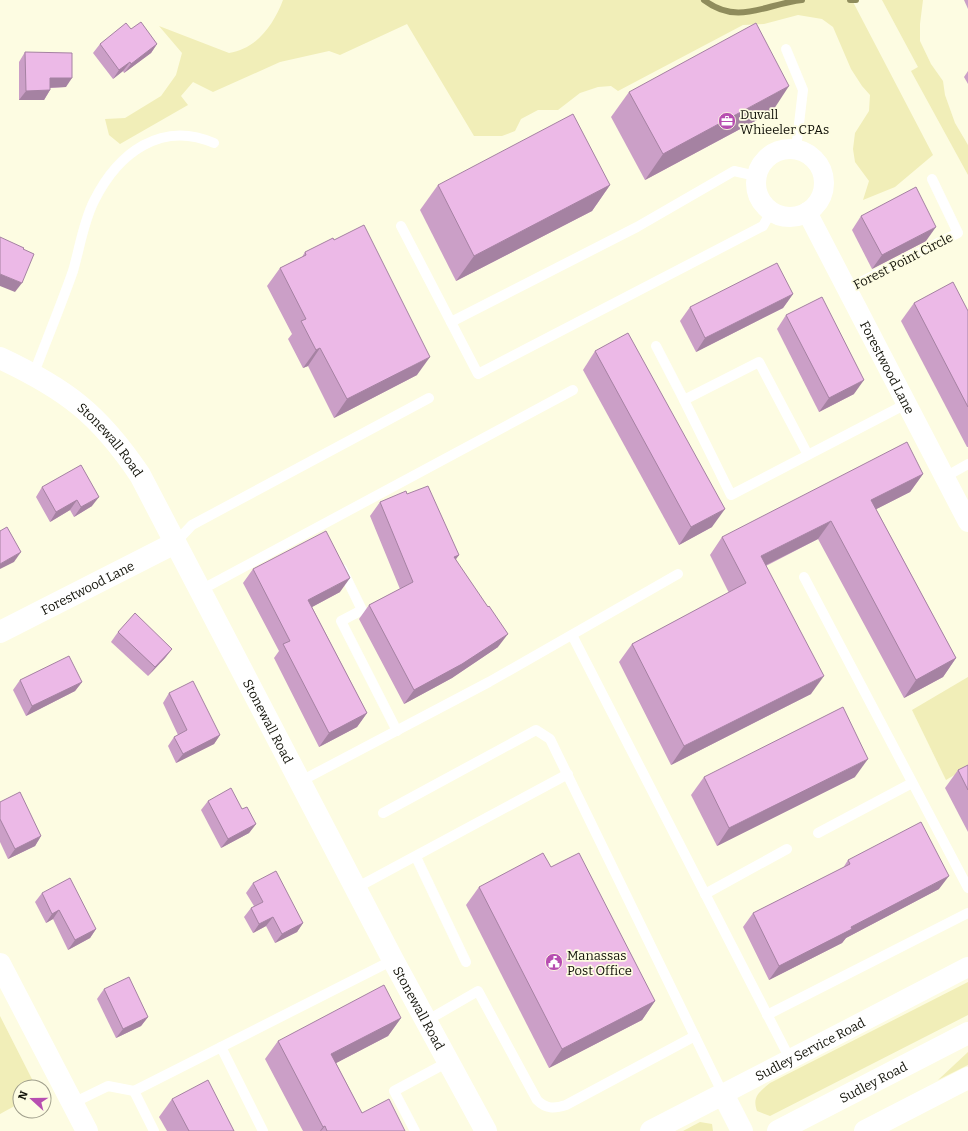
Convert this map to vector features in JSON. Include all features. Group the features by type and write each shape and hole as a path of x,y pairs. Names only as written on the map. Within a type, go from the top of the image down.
{"street":[{"path":"787,148 796,149 804,152 814,159 821,170 824,179 821,196 817,203 807,212 796,217 787,217 771,212 758,196 755,187 756,176 763,160 770,154 787,148"},
{"name":"Forestwood Lane","path":"807,212 968,522"},
{"name":"Stonewall Road","path":"0,358 34,374 68,394 95,417 120,445 140,475 426,1021 486,1131"},
{"name":"Forestwood Lane","path":"0,632 175,543"},
{"name":"Sudley Service Road","path":"651,1131 968,967"},
{"path":"2,973 88,1131"},
{"name":"Sudley Road","path":"778,1131 968,1033"},
{"path":"865,1131 968,1078"},
{"path":"723,1094 742,1131"},
{"path":"894,1131 908,1115 926,1100"}],"lane":[{"path":"786,49 803,90 796,149"},
{"path":"34,374 73,270 83,230 94,200 122,160 138,147 152,140 172,135 192,136 214,143"},
{"path":"451,322 637,227 734,170 756,176"},
{"name":"Forest Point Circle","path":"847,290 958,233 932,180"},
{"path":"401,226 478,374 763,226 771,212"},
{"path":"656,346 731,495 906,404"},
{"path":"684,400 759,362 808,455"},
{"path":"200,591 322,530 573,390"},
{"path":"175,543 192,525 429,398"},
{"path":"945,477 968,464"},
{"path":"338,561 362,610 341,621 397,731"},
{"path":"301,781 489,682 678,574"},
{"path":"804,577 968,888"},
{"path":"572,635 790,1059"},
{"path":"383,813 536,730 550,739 723,1094"},
{"path":"356,888 568,774"},
{"path":"818,833 912,783"},
{"path":"704,894 787,849"},
{"path":"416,857 466,962"},
{"path":"767,1015 968,913"},
{"path":"73,1103 108,1086 134,1091 394,960"},
{"path":"426,1021 478,991 537,1100 549,1108 566,1105 695,1036"},
{"path":"221,1047 264,1131"},
{"path":"416,1131 394,1091 448,1062"},
{"path":"134,1091 154,1131"}],"shaded area":[{"path":"283,0 852,0 933,155 895,187 863,200 869,181 855,162 853,149 855,133 869,111 870,95 851,69 833,27 822,19 798,15 764,24 743,25 618,91 611,86 598,87 580,93 558,110 538,110 521,119 515,131 502,136 474,136 407,24 340,55 329,51 280,62 213,92 193,82 181,96 188,105 120,144 109,135 105,119 125,118 161,96 176,75 182,53 159,26 229,53 239,51 256,41 263,34 275,18"},
{"path":"882,0 923,0 920,24 920,41 931,64 943,81 945,95 955,123 968,145 968,175 911,71 918,67"},
{"path":"968,677 968,767 946,780 912,710"},
{"path":"968,982 968,1015 770,1116 757,1111 755,1102 756,1098 770,1083"},
{"path":"0,1016 32,1079 12,1079 12,1107 0,1114"},
{"path":"968,1052 968,1065 938,1080"},
{"path":"700,1122 712,1124 713,1131 683,1131"}],"building":[{"path":"141,22 157,44 131,64 130,62 119,70 100,44 126,23 131,29"},
{"path":"756,23 789,86 663,154 629,92"},
{"path":"25,52 72,53 72,78 50,78 50,90 26,91"},
{"path":"573,114 610,185 474,256 438,185"},
{"path":"916,187 936,227 882,255 861,216"},
{"path":"364,225 430,357 347,399 320,348 316,350 301,321 306,319 280,268 306,255 305,252"},
{"path":"0,237 34,254 22,283 0,274"},
{"path":"777,263 793,294 705,338 690,307"},
{"path":"953,282 968,311 968,407 914,303"},
{"path":"822,297 864,380 829,398 786,315"},
{"path":"628,333 725,509 691,527 595,351"},
{"path":"907,442 923,474 871,500 956,658 916,680 831,521 761,556 824,676 684,746 632,644 746,583 722,537"},
{"path":"81,465 99,497 81,507 77,500 56,512 42,487"},
{"path":"428,486 459,555 454,557 508,634 462,664 414,690 369,605 413,582 380,502 406,491 407,494"},
{"path":"7,527 21,552 0,564 0,531"},
{"path":"326,531 350,578 308,600 367,713 329,733 283,644 290,641 253,569"},
{"path":"135,613 172,649 155,667 118,632"},
{"path":"69,656 82,682 32,706 20,680"},
{"path":"193,681 220,735 183,754 174,737 187,730 169,693"},
{"path":"843,707 868,759 729,828 704,777"},
{"path":"968,765 968,790 958,770"},
{"path":"231,788 242,809 247,807 256,824 228,839 208,801"},
{"path":"20,792 41,836 15,849 0,819 0,802"},
{"path":"921,822 949,876 851,927 852,929 779,966 753,913 850,864 848,860"},
{"name":"Manassas Post Office","path":"543,853 551,867 579,853 655,1001 562,1049 479,887"},
{"path":"276,871 303,923 282,934 273,917 259,924 251,908 263,902 253,883"},
{"path":"70,878 96,929 75,940 59,910 52,914 42,893"},
{"path":"129,977 148,1017 123,1029 104,989"},
{"path":"384,985 401,1018 331,1054 362,1113 389,1099 405,1131 327,1131 325,1126 323,1127 278,1041"},
{"path":"208,1080 234,1131 189,1131 172,1099"}],"waterway":[{"path":"704,0 716,8 728,12 752,11 802,0"},
{"path":"850,0 856,0"}],"place":[{"name":"Duvall Whieeler CPAs","path":"727,121"},
{"name":"Manassas Post Office","path":"554,962"}]}
